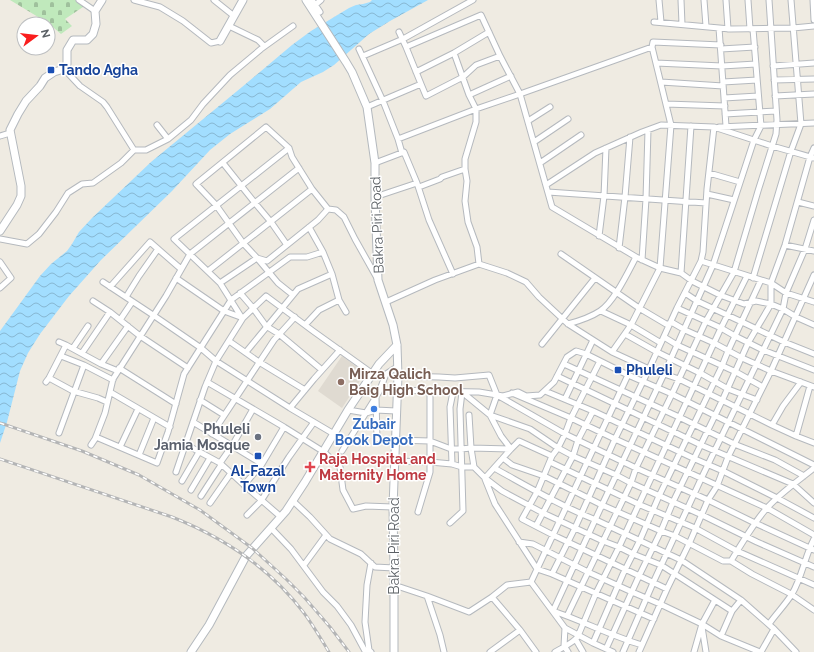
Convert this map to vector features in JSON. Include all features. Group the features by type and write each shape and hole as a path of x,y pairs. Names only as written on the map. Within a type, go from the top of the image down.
{"street":[{"path":"79,0 95,11"},
{"path":"0,231 21,196 21,186 10,130 26,101 40,86 45,78 54,72 64,69 67,64 67,50 72,40 87,40 93,34 96,24 95,11 102,0"},
{"path":"134,0 160,7"},
{"path":"150,0 183,21 211,43 220,41 243,0"},
{"path":"214,0 234,16"},
{"name":"Bakra Piri Road","path":"306,0 352,72 367,107 375,163 378,280 393,325 397,345 398,376 393,507 394,652"},
{"path":"320,12 314,2 321,0"},
{"path":"362,56 403,39 472,0"},
{"path":"659,0 661,22"},
{"path":"681,0 682,24"},
{"path":"704,0 706,26"},
{"path":"726,0 728,29"},
{"path":"553,611 714,265 754,140 761,126 755,47 751,29 748,0"},
{"path":"567,616 712,308 734,272 776,134 777,120 769,0"},
{"path":"555,652 577,638 596,594 734,300 750,277 801,124 791,0"},
{"path":"812,0 814,20"},
{"path":"406,47 481,15 520,94 552,207 619,248 642,260 660,268 681,273 692,281 720,295 744,304 756,301 771,304 783,308 796,317 814,325"},
{"path":"654,22 728,29 771,29 814,26"},
{"path":"229,26 258,40 264,46"},
{"path":"0,240 27,244 39,234 68,193 82,184 93,183 121,163 134,150 146,150 168,139 191,120 203,104 230,75 264,46 293,26"},
{"path":"720,28 726,126"},
{"path":"400,32 426,96 463,78 476,65 500,56"},
{"path":"416,72 454,53 489,32"},
{"path":"612,352 625,334 660,268 671,125 652,47 653,42 721,47 755,47"},
{"path":"398,139 476,109 652,47"},
{"path":"359,49 383,101 402,153 404,152 418,185 429,220 454,274"},
{"path":"454,53 469,95 476,109 476,122 465,160 467,181 465,201 468,222 477,246 479,264"},
{"path":"773,66 814,62"},
{"path":"656,63 722,66 756,64"},
{"path":"64,69 80,86 103,102 134,150"},
{"path":"469,95 511,76"},
{"path":"774,80 814,79"},
{"path":"661,82 723,84 757,80"},
{"path":"367,107 421,84"},
{"path":"775,96 814,94"},
{"path":"724,98 758,96"},
{"path":"666,104 725,106"},
{"path":"528,122 550,107"},
{"path":"725,114 776,112"},
{"path":"534,142 568,119"},
{"path":"546,184 595,153 661,125 714,127 814,123"},
{"path":"156,125 168,139"},
{"path":"681,273 691,126"},
{"path":"293,295 278,284 243,243 216,205 196,184 266,127 289,148 292,157 312,189 328,209 336,210 344,216 378,280"},
{"path":"714,127 812,157"},
{"path":"552,574 596,484 608,455 677,308 701,262 714,127"},
{"path":"642,260 648,130"},
{"path":"0,135 10,133"},
{"path":"540,163 581,135"},
{"path":"619,248 630,137"},
{"path":"243,318 220,283 174,238 289,148"},
{"path":"599,236 604,196 606,148"},
{"path":"606,649 639,576 654,547 673,502 736,372 748,343 771,304 771,283 785,244 814,148"},
{"path":"375,163 402,153"},
{"path":"223,163 271,222 287,245"},
{"path":"92,445 105,413 113,380 118,369 190,254 299,168"},
{"path":"375,198 440,179 442,176 465,169"},
{"path":"709,173 740,182"},
{"path":"208,271 312,189"},
{"path":"548,192 706,203"},
{"path":"707,194 734,200"},
{"path":"798,202 814,206"},
{"path":"257,258 266,261 318,220 328,209"},
{"path":"623,652 701,479 750,380 783,308 786,293 805,249 814,220"},
{"path":"309,227 323,252 332,274 339,300 346,312"},
{"path":"110,287 150,242 181,269"},
{"path":"785,244 814,252"},
{"path":"126,297 158,249"},
{"path":"96,437 157,463 170,427 184,374 231,300 290,257 307,257 323,252"},
{"path":"561,254 639,308 666,324 673,323 684,330 700,336 757,365 812,386 796,436"},
{"path":"568,324 580,321 601,311 612,299 628,275 636,257"},
{"path":"220,283 257,258"},
{"path":"0,262 11,278 0,288"},
{"path":"701,262 771,283 786,293 814,302"},
{"path":"386,302 435,280 479,264 507,273 526,282 539,297 568,324 612,352 649,369 679,379 772,425 814,443"},
{"path":"246,352 298,289 332,274"},
{"path":"639,652 674,573 689,544 708,500 717,486 728,457 771,371 814,275"},
{"path":"176,278 224,311 243,318"},
{"path":"542,344 595,278"},
{"path":"593,643 625,569 715,381 761,280"},
{"path":"103,282 201,348 216,361 334,434"},
{"path":"240,293 266,326 279,334 322,370"},
{"path":"685,293 697,301 756,329 814,354"},
{"path":"176,472 200,400 216,361 243,318 266,296 373,374"},
{"path":"305,325 320,310 339,300"},
{"path":"93,301 110,312 140,336 188,368"},
{"path":"120,320 132,302"},
{"path":"677,308 721,328 763,350 814,370"},
{"path":"601,311 630,325 661,343"},
{"path":"82,354 110,312"},
{"path":"212,434 274,340 295,317"},
{"path":"73,348 88,326"},
{"path":"101,364 128,326"},
{"path":"625,334 728,389 757,400"},
{"path":"664,337 677,345 736,372 763,387"},
{"path":"229,340 260,362 305,390"},
{"path":"565,399 593,340"},
{"path":"59,342 101,364 118,369 176,404"},
{"path":"66,345 47,380 107,402"},
{"path":"191,652 209,625 246,556 281,518 306,482 348,410 379,364 397,345"},
{"path":"290,408 340,350"},
{"path":"397,390 479,392 503,396 518,392 526,396 540,395 554,382 567,357 576,351 586,354 742,428 814,467 767,508 746,536 732,561"},
{"path":"61,356 84,365 113,380"},
{"path":"600,361 571,418 558,448 552,456 537,492 522,519 667,589"},
{"path":"564,364 708,430 734,444 775,460 804,476"},
{"path":"59,433 84,365"},
{"path":"342,451 379,392 386,374 397,367"},
{"path":"398,376 439,376 455,378 489,375 497,395 565,434 812,549"},
{"path":"531,582 628,375"},
{"path":"557,376 701,445 793,484 814,503"},
{"path":"207,382 324,452 340,467 343,490 353,509 366,506 393,507"},
{"path":"772,425 783,406 801,382"},
{"path":"545,390 723,471 814,518"},
{"path":"418,512 430,472 430,391"},
{"path":"110,392 170,427"},
{"path":"452,464 450,407 453,392"},
{"path":"462,392 490,415 530,429 558,448 573,456 814,567"},
{"path":"450,523 463,511 460,409 462,392"},
{"path":"512,393 571,418 615,440 767,508 814,534"},
{"path":"497,395 490,415 510,449"},
{"path":"376,397 377,439"},
{"path":"200,400 224,415"},
{"path":"120,447 138,409"},
{"path":"201,496 254,409"},
{"path":"348,410 366,412 376,410 396,411"},
{"path":"536,526 573,456 578,440 593,411"},
{"path":"469,415 474,467 502,491 589,535 661,566 732,611"},
{"path":"139,455 154,418"},
{"path":"193,422 262,464"},
{"path":"247,515 261,500 314,422"},
{"path":"244,485 262,464 284,427"},
{"path":"395,440 430,442 451,449 510,449"},
{"path":"485,478 510,449 519,442 552,456"},
{"path":"185,444 221,464 281,518"},
{"path":"182,481 199,452"},
{"path":"190,490 210,458"},
{"path":"503,458 512,465 544,476 588,498 675,536 723,561 732,561 752,574 791,594 814,610"},
{"path":"395,462 430,462 452,464 462,467 474,467"},
{"path":"550,462 638,504 695,528 737,552 814,585"},
{"path":"494,468 581,514 681,560 741,600 769,624 796,652"},
{"path":"210,503 231,473"},
{"path":"485,478 495,504 537,569 552,574 654,619"},
{"path":"293,501 310,516 330,538 361,554 376,567 394,568"},
{"path":"271,528 291,549 323,592 337,606 351,625 365,651 370,651 365,622 367,584 371,563"},
{"path":"304,565 326,535"},
{"path":"769,624 791,594 799,579 804,563 812,549 814,539"},
{"path":"519,542 533,544 588,572 702,624 721,636 760,652 774,629"},
{"path":"394,585 469,612 492,597 506,585 531,582"},
{"path":"531,582 565,628 577,638 613,652"},
{"path":"427,596 444,652"},
{"path":"492,597 520,630 536,652"},
{"path":"694,652 702,624 715,600"},
{"path":"721,636 732,611 741,600"},
{"path":"553,611 584,622 612,635 642,645"},
{"path":"702,624 706,652"},
{"path":"565,628 564,646 568,652"},
{"path":"490,652 520,630"},
{"path":"577,638 584,652"},
{"path":"787,652 791,646"}],"shaded area":[{"name":"Mirza Qalich Baig High School","path":"342,356 365,373 342,408 318,391"}],"green space":[{"path":"10,0 79,0 86,5 65,19 72,26 61,34 56,30 56,16 36,16"}],"water":[{"path":"372,0 428,0 369,34 334,65 301,82 270,109 230,134 210,150 172,191 101,260 69,296 40,334 28,353 20,371 0,443 0,331 40,276 51,264 67,251 79,232 92,218 151,162 292,45 311,31 349,8 370,2"}],"railway":[{"path":"0,423 82,451 139,475 200,510 252,548 286,579 330,627 349,652"},
{"path":"0,459 172,517 191,525 228,545 261,568 291,597 317,632 329,652"}],"place":[{"name":"Tando Agha","path":"51,70"},
{"name":"Phuleli","path":"618,370"},
{"name":"Mirza Qalich Baig High School","path":"341,382"},
{"name":"Zubair Book Depot","path":"374,409"},
{"name":"Phuleli Jamia Mosque","path":"258,437"},
{"name":"Al-Fazal Town","path":"258,456"},
{"name":"Raja Hospital and Maternity Home","path":"310,467"}]}
